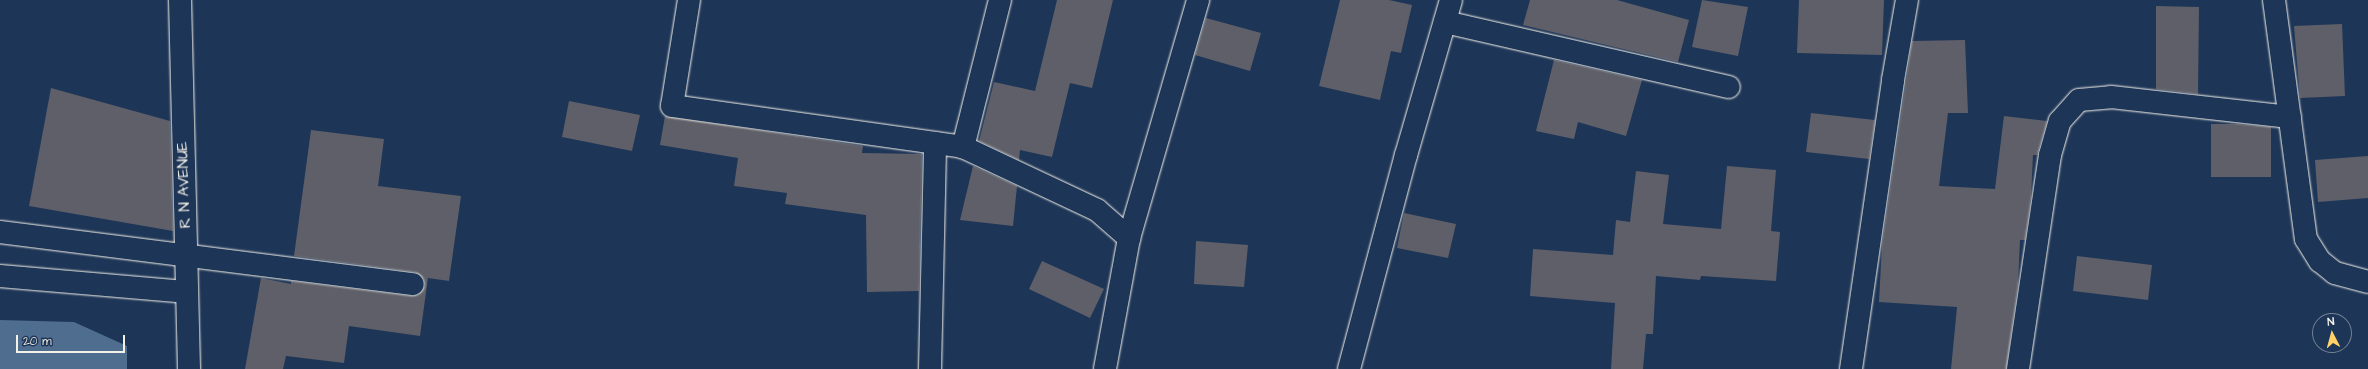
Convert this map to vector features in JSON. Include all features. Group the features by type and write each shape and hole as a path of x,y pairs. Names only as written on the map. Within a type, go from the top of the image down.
{"street":[{"name":"R N AVENUE","path":"180,0 187,257 185,292 189,369"},
{"path":"689,0 672,106 963,147 1097,210 1129,238"},
{"path":"963,147 1000,0"},
{"path":"1105,369 1129,238 1198,0"},
{"path":"1349,369 1406,155 1451,0"},
{"path":"1851,369 1893,80 1907,0"},
{"path":"2274,0 2306,239 2320,261 2335,273 2368,282"},
{"path":"1445,22 1729,87"},
{"path":"2018,369 2050,155 2060,121 2079,100 2111,97 2290,117"},
{"path":"930,369 934,143"},
{"path":"0,232 187,257 414,284"},
{"path":"0,276 185,292"}],"water":[{"path":"0,320 74,322 127,346 127,369 0,369"}],"building":[{"path":"1057,0 1113,0 1092,88 1070,83 1052,157 1020,150 1019,160 979,141 994,82 1035,91"},
{"path":"1340,0 1389,0 1412,5 1401,53 1391,51 1380,100 1319,86"},
{"path":"1530,0 1617,0 1689,20 1678,62 1523,25"},
{"path":"1702,0 1748,7 1738,56 1692,47"},
{"path":"1799,0 1884,0 1882,55 1797,53"},
{"path":"2156,6 2199,7 2198,94 2156,89"},
{"path":"1206,18 1261,33 1250,71 1195,55"},
{"path":"2342,24 2345,96 2300,98 2294,26"},
{"path":"1965,40 1968,113 1948,113 1939,186 1995,189 2004,116 2047,121 2037,155 2033,155 2031,197 2025,240 2020,240 2018,284 2006,369 1951,369 1957,307 1879,302 1882,244 1912,41"},
{"path":"1554,60 1642,80 1626,136 1578,122 1574,139 1536,131"},
{"path":"51,88 170,121 173,231 29,206"},
{"path":"569,101 640,115 632,151 562,137"},
{"path":"1811,113 1875,120 1869,159 1806,152"},
{"path":"665,116 863,146 862,153 922,154 919,291 867,292 866,215 785,204 787,193 734,186 738,158 660,145"},
{"path":"2211,124 2237,124 2271,127 2271,177 2211,177"},
{"path":"311,130 384,139 378,186 461,196 449,281 428,278 420,336 349,326 344,363 286,356 283,369 245,369 261,278 291,284 291,281 411,296 418,295 425,286 424,279 415,272 294,256"},
{"path":"2368,156 2368,198 2318,202 2315,160"},
{"path":"973,166 1017,186 1013,226 960,220"},
{"path":"1727,166 1776,170 1771,231 1780,232 1776,281 1701,276 1700,280 1656,276 1653,334 1646,334 1643,369 1611,369 1615,303 1530,296 1533,249 1613,255 1616,220 1630,222 1636,171 1669,175 1663,224 1721,229"},
{"path":"1404,213 1456,224 1448,258 1397,248"},
{"path":"1196,241 1248,245 1244,287 1194,284"},
{"path":"2077,256 2152,265 2148,300 2073,291"},
{"path":"1042,261 1104,289 1090,318 1029,289"}]}
